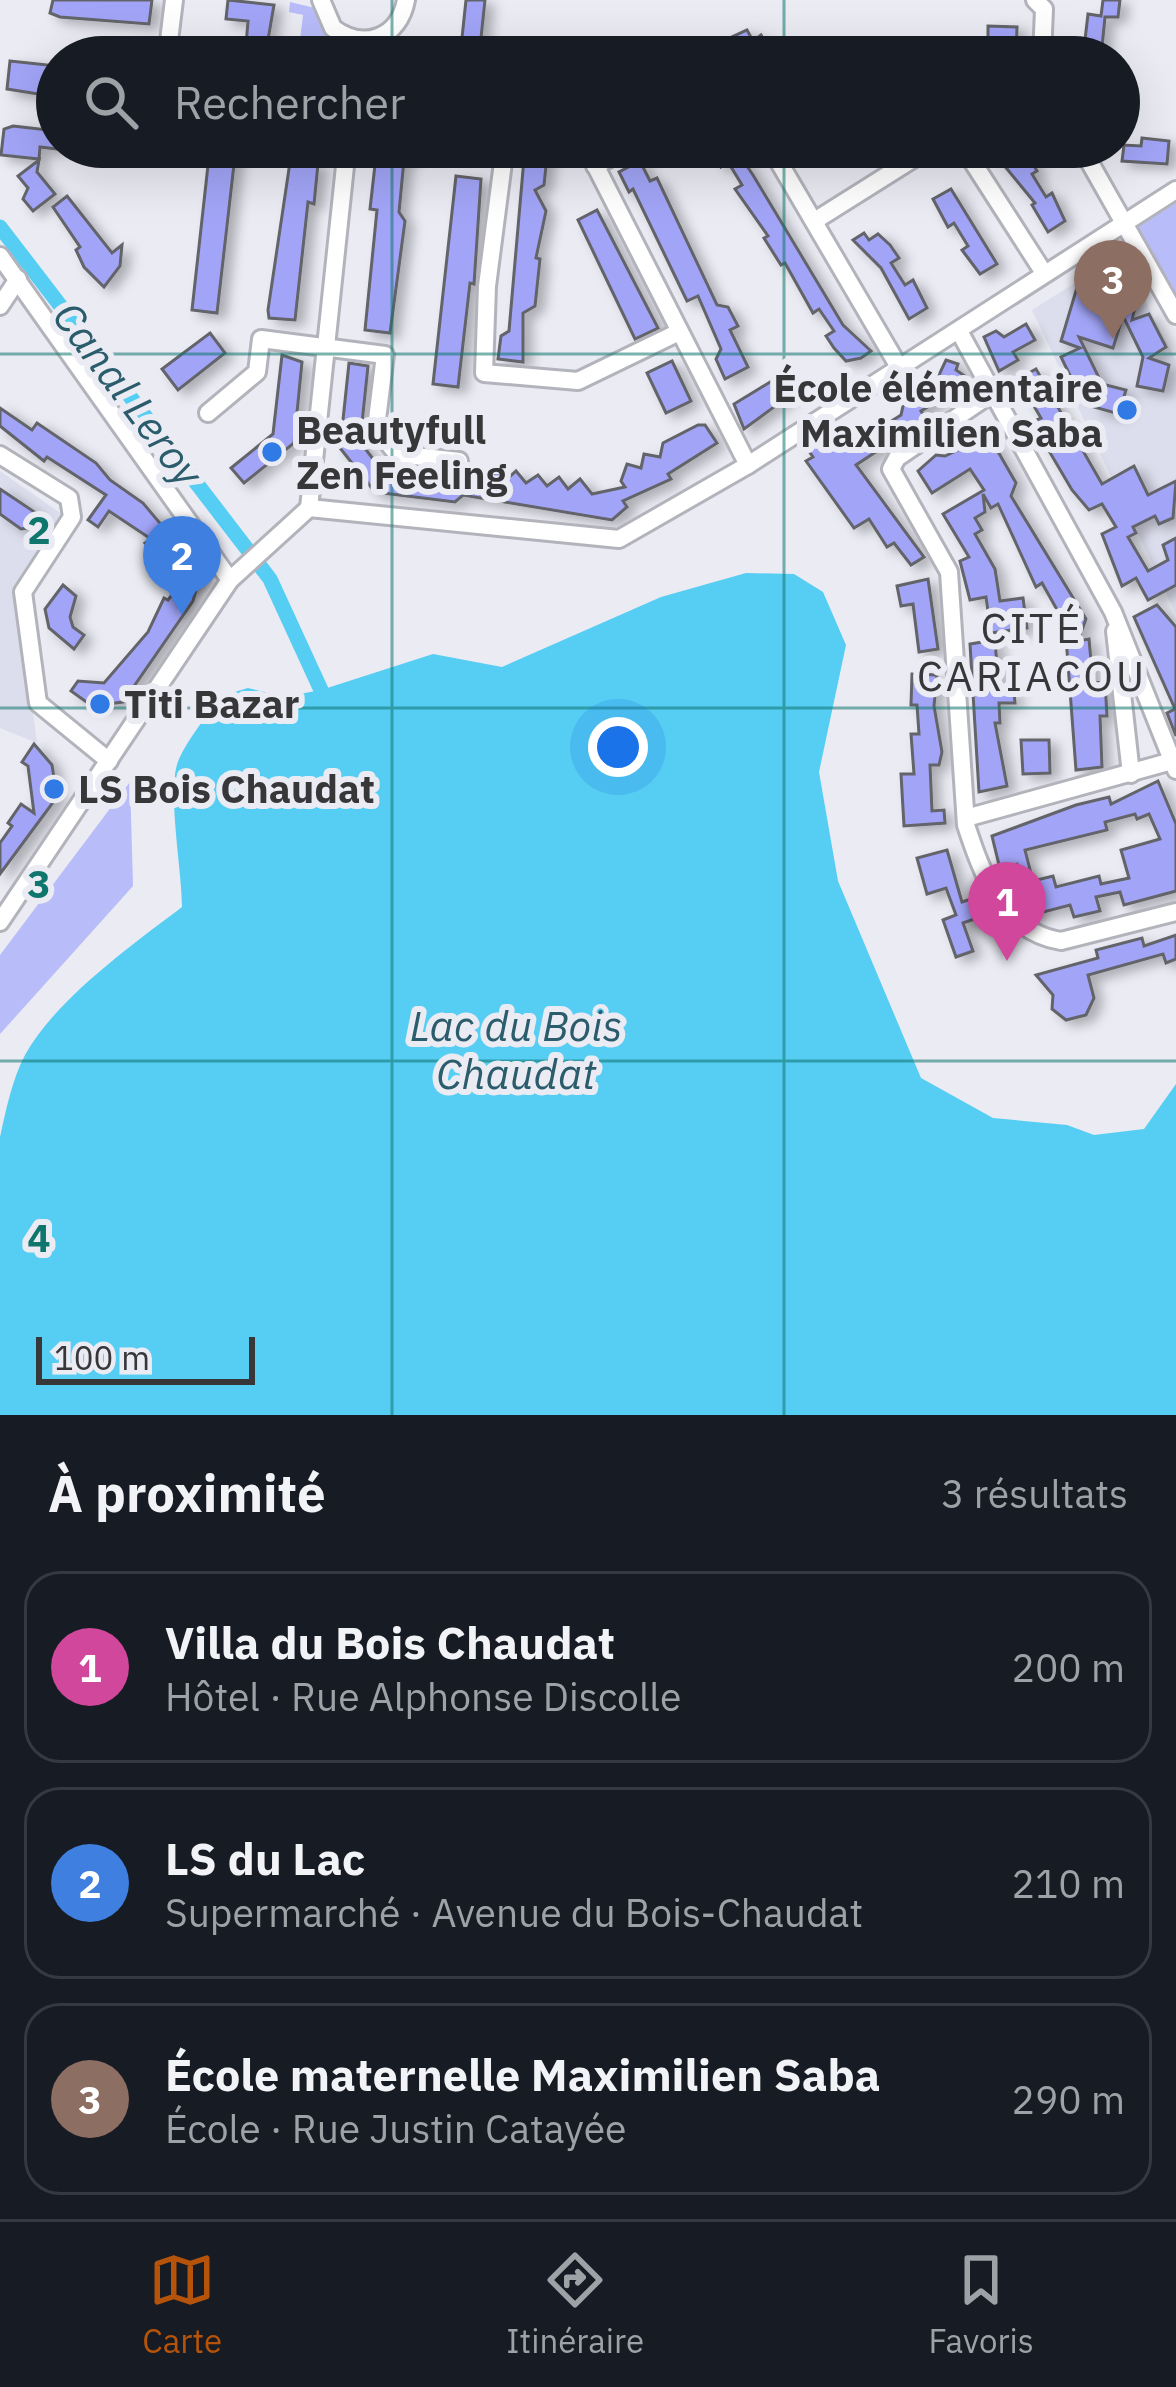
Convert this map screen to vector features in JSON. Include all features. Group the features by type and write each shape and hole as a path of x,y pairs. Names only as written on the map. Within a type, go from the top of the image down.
{"street":[{"path":"170,36 174,0"},
{"path":"380,36 396,27 406,0"},
{"path":"318,1 344,36"},
{"path":"1043,36 1045,3"},
{"path":"0,922 230,580 309,508 345,168"},
{"path":"502,168 487,286 484,373 578,381 677,333"},
{"path":"597,168 748,465"},
{"path":"783,168 899,367"},
{"path":"816,220 899,168"},
{"path":"976,168 1044,274"},
{"path":"1092,168 1176,315"},
{"path":"309,508 619,539 748,465 1176,190"},
{"path":"0,256 230,580"},
{"path":"0,306 18,279"},
{"path":"959,331 1113,612 1174,766 966,818"},
{"path":"208,413 257,372 261,339 385,355 376,428 397,454 460,461"},
{"path":"992,394 897,458 890,472 949,572 966,818 978,861 996,898 1045,938 1061,941 1176,912"},
{"path":"0,455 69,498 72,518 23,592 31,664 38,703 109,761"},
{"path":"1113,612 1132,774"}],"shaded area":[{"path":"290,2 315,8 332,36 300,36 303,15 289,12"},
{"path":"1176,190 1176,315 1122,222"},
{"name":"École élémentaire Maximilien Saba","path":"1121,254 1176,360 1176,614 1032,310"},
{"path":"0,471 66,517 17,591 37,743 0,728"},
{"path":"130,782 133,886 0,1034 0,955"}],"water":[{"name":"Lac du Bois Chaudat","path":"746,573 794,574 823,592 846,645 819,772 838,881 921,1078 993,1118 1067,1125 1094,1135 1144,1129 1176,1084 1176,1415 0,1415 0,1137 13,1085 25,1055 55,1014 182,907 175,772 188,743 221,696 248,688 284,697 321,690 433,654 502,667 661,597"}],"building":[{"path":"53,0 152,0 149,24 60,17 50,13"},
{"path":"228,0 274,5 269,36 247,36 248,21 226,19"},
{"path":"466,0 485,0 481,36 462,36"},
{"path":"1103,0 1120,0 1118,17 1105,17 1103,36 1085,36 1088,14 1101,16"},
{"path":"988,26 1017,27 1017,36 988,36"},
{"path":"10,61 36,64 36,94 7,89"},
{"path":"4,129 36,129 36,159 1,155"},
{"path":"1142,138 1169,141 1167,164 1140,162"},
{"path":"36,162 37,172 55,194 33,211 23,199 28,188 18,176"},
{"path":"208,168 234,168 217,313 192,310"},
{"path":"289,168 318,168 314,204 308,202 295,320 269,318"},
{"path":"375,168 403,168 399,212 405,221 390,333 365,330 377,210 370,209"},
{"path":"523,168 546,168 544,185 535,190 546,211 536,258 540,259 535,306 523,313 523,362 498,359 501,336 509,331"},
{"path":"644,168 650,181 657,178 717,305 728,307 738,326 730,330 748,367 725,379 716,359 721,349 698,296 687,301 633,189 629,192 619,172"},
{"path":"732,168 748,168 843,325 871,351 846,361 834,348 826,336 834,331 819,309 813,313 785,263 781,265 764,238 768,236 735,189 742,185"},
{"path":"1006,168 1035,168 1032,174 1046,197 1052,193 1065,221 1048,232 1035,203"},
{"path":"456,176 481,179 474,284 470,283 458,387 433,384"},
{"path":"951,189 997,264 980,274 962,250 968,246 954,223 948,227 933,199"},
{"path":"67,196 112,253 122,245 120,266 104,287 84,267 76,250 80,247 53,207"},
{"path":"597,210 658,328 635,339 578,220"},
{"path":"864,233 869,240 878,234 890,245 899,258 891,263 905,285 913,280 927,308 909,319 881,268 853,240"},
{"path":"1078,284 1137,300 1132,320 1149,314 1166,347 1149,358 1169,365 1163,391 1137,386 1143,357 1123,316 1113,348 1079,337 1102,384 1126,390 1119,414 1094,407 1098,387 1079,394 1061,357 1080,348 1061,341"},
{"path":"1026,324 1035,340 1013,352 1018,360 999,371 984,337 996,331 1004,337"},
{"path":"210,333 225,353 178,390 162,369"},
{"path":"282,355 302,362 294,443 244,483 231,468 273,434"},
{"path":"946,360 958,364 956,370 969,379 966,392 951,393 921,411 926,419 856,465 924,557 911,565 894,543 887,547 869,519 854,528 806,461 813,457 806,447 825,435 832,445 848,434 855,444 901,415 905,397 939,375"},
{"path":"672,361 691,401 666,413 647,373"},
{"path":"349,363 368,366 360,442 384,473 481,483 497,471 505,481 516,471 526,483 538,475 547,486 559,477 568,489 580,479 592,494 625,487 621,481 627,464 641,468 644,454 660,457 663,443 698,425 705,425 717,443 668,474 671,479 623,501 627,507 612,520 463,495 455,502 375,492 340,448"},
{"path":"1036,369 1102,484 1134,466 1148,495 1176,481 1173,518 1159,524 1155,516 1133,527 1136,533 1128,537 1148,571 1168,560 1163,545 1176,538 1176,585 1148,600 1136,578 1122,586 1102,534 1116,527 1102,504 1089,510 1072,490 1032,422 1041,418 1018,379"},
{"path":"780,376 790,392 744,429 734,404"},
{"path":"0,408 32,430 37,423 96,463 110,480 143,503 201,572 193,601 123,702 92,706 71,691 78,681 104,683 148,632 164,598 168,600 182,582 145,543 151,539 109,511 98,527 88,520 106,495 47,457 44,461 0,426"},
{"path":"989,436 1016,483 1011,496 1086,619 1078,641 1089,639 1093,683 1105,682 1107,716 1100,716 1102,767 1076,770 1065,624 1042,583 1036,587 998,504 991,508 983,494 985,512 975,518 982,530 975,534 995,569 1000,601 1023,598 1027,628 991,633 986,597 970,600 960,561 969,557 943,514 984,490 970,469 932,493 918,471 936,455 945,456"},
{"path":"0,489 36,513 33,517 46,526 21,529 0,514"},
{"path":"928,579 938,649 919,652 913,604 901,606 897,586"},
{"path":"63,585 76,596 70,617 73,627 84,635 74,649 49,628 45,609"},
{"path":"1157,605 1176,627 1176,736 1167,713 1175,709 1134,617"},
{"path":"995,640 999,692 1014,692 1015,703 999,703 1000,723 995,723 1007,786 979,792 970,644"},
{"path":"912,674 937,675 934,706 942,752 939,765 930,765 932,811 944,810 945,823 904,826 901,774 914,774 911,734 919,734 917,705 911,705"},
{"path":"1021,740 1049,740 1050,773 1023,774"},
{"path":"34,744 52,765 57,797 0,874 0,843 12,826 8,823 21,804 34,813 28,766 22,762"},
{"path":"1158,781 1176,824 1176,891 1124,905 1120,892 1096,897 1100,911 1074,917 1070,905 1032,915 1017,864 1000,869 992,836 1076,805 1109,797 1111,804","holes":["1135,814 1137,819 1149,814 1160,839 1121,850 1129,878 1101,884 1099,876 1056,887 1053,876 1033,881 1025,850 1107,830 1105,822"]},
{"path":"947,850 962,902 971,899 977,918 963,923 973,951 956,957 943,920 956,915 946,888 927,894 917,858"},
{"path":"1176,935 1176,959 1166,963 1163,954 1088,975 1094,998 1086,1015 1066,1020 1052,1009 1053,995 1036,975 1098,958 1096,950 1142,938 1144,946"}],"waterway":[{"name":"Canal Leroy","path":"0,227 270,579 321,690"}],"place":[{"name":"École maternelle Maximilien Saba","path":"1113,339"},
{"name":"École élémentaire Maximilien Saba","path":"1127,410"},
{"name":"Beautyfull Zen Feeling","path":"272,452"},
{"name":"LS du Lac","path":"182,615"},
{"name":"Titi Bazar","path":"100,704"},
{"name":"LS Bois Chaudat","path":"54,789"},
{"name":"Villa du Bois Chaudat","path":"1007,961"}],"district":[{"name":"CITÉ CARIACOU","path":"1032,652"}]}
